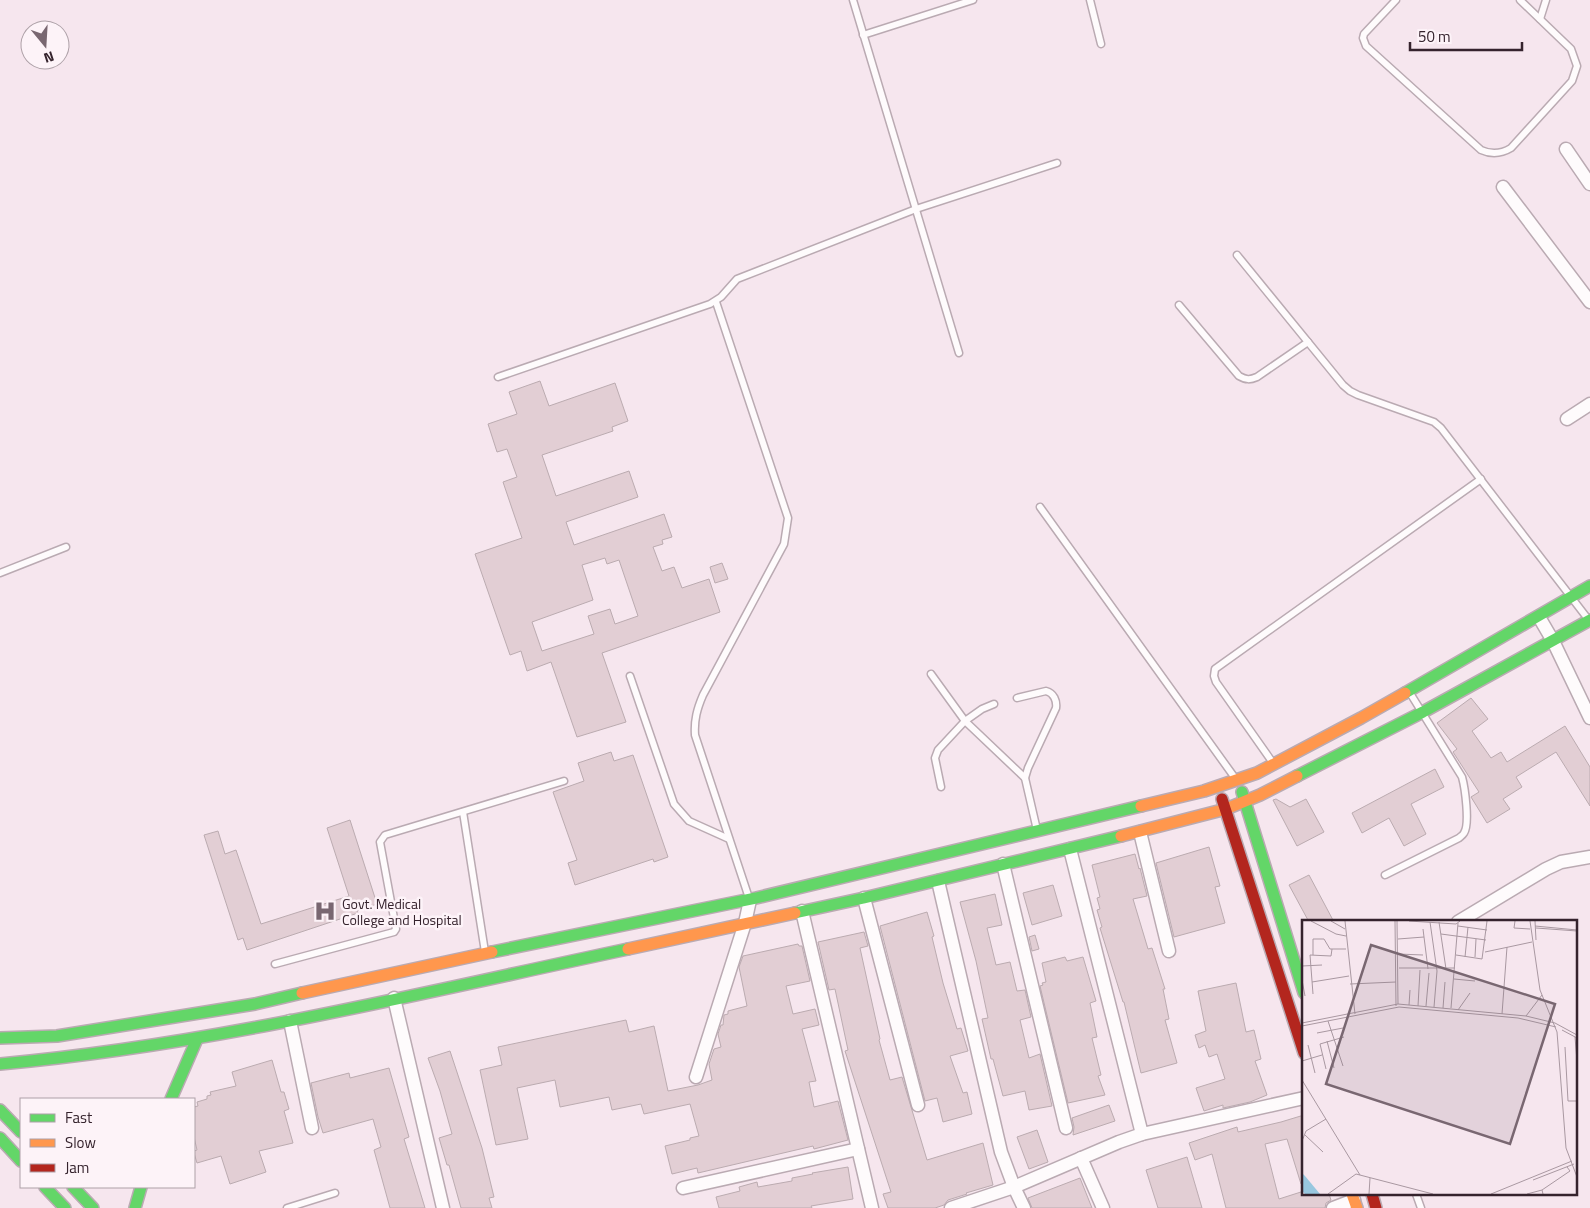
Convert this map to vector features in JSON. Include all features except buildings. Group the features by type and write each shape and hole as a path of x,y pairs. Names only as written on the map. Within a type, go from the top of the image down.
{"main road":[{"path":"0,1038 57,1036 265,1002 485,953 750,900 1217,787 1274,764 1361,718 1590,586"},
{"path":"0,1064 56,1059 197,1039 290,1021 864,898 1140,832 1226,809 1246,801 1423,712 1589,620"},
{"path":"1237,780 1246,801 1302,985"},
{"path":"1217,787 1226,809 1302,1047"},
{"path":"171,1098 197,1039"},
{"path":"0,1110 20,1131"},
{"path":"0,1138 20,1160"},
{"path":"47,1188 66,1208"},
{"path":"74,1188 93,1208"},
{"path":"135,1208 141,1188"}],"street":[{"path":"1566,149 1590,184"},
{"path":"1503,187 1590,302"},
{"path":"1567,419 1590,404"},
{"path":"1539,617 1554,641 1590,718"},
{"path":"1140,832 1169,951"},
{"path":"1070,849 1142,1134"},
{"path":"1461,920 1546,869 1561,862 1590,857"},
{"path":"1003,864 1066,1128"},
{"path":"938,880 1001,1152 1024,1208"},
{"path":"864,898 918,1105"},
{"path":"696,1077 745,923 750,900"},
{"path":"802,911 872,1208"},
{"path":"394,998 443,1208"},
{"path":"290,1021 312,1128"},
{"path":"951,1208 1014,1187 1080,1158 1142,1134 1302,1098"},
{"path":"683,1188 858,1149"},
{"path":"1080,1158 1103,1208"},
{"path":"1333,1208 1354,1201"}],"lane":[{"path":"853,0 959,353"},
{"path":"863,35 973,0"},
{"path":"1090,0 1101,44"},
{"path":"1396,0 1364,34 1363,38 1366,46 1481,150 1494,154 1511,148 1572,81 1577,66 1571,50 1520,0"},
{"path":"1540,19 1546,0"},
{"path":"498,376 716,302 737,280 916,209 1057,164"},
{"path":"1237,255 1343,385 1350,391 1434,422 1442,428 1589,620"},
{"path":"716,302 788,518 784,544 703,695 696,710 694,723 695,735 750,900"},
{"path":"1178,305 1239,376 1244,379 1250,380 1257,377 1308,342"},
{"path":"1274,764 1216,682 1213,673 1215,669 1481,479"},
{"path":"1040,507 1237,780"},
{"path":"0,573 66,547"},
{"path":"930,674 964,721 1025,778"},
{"path":"630,676 674,804 689,820 729,839"},
{"path":"1017,698 1046,691 1052,694 1057,704 1025,778 1038,831"},
{"path":"1385,875 1458,838 1465,832 1467,824 1465,786 1462,777 1409,691"},
{"path":"942,787 935,758 936,754 964,721 982,709 994,704"},
{"path":"275,964 394,932 397,926 380,842 385,835 564,781"},
{"path":"463,812 485,953"},
{"path":"287,1208 335,1193"}],"traffic: fast":[{"path":"1405,693 1590,586"},
{"path":"1297,776 1423,712 1590,620"},
{"path":"1242,792 1302,987"},
{"path":"492,952 756,898 1141,806"},
{"path":"795,913 1121,836"},
{"path":"0,1064 79,1055 237,1031 394,1000 628,949"},
{"path":"0,1038 57,1036 255,1004 302,993"},
{"path":"171,1098 197,1039"},
{"path":"0,1110 20,1131"},
{"path":"0,1138 20,1160"},
{"path":"46,1188 65,1208"},
{"path":"74,1188 93,1208"},
{"path":"135,1208 141,1188"}],"traffic: slow":[{"path":"1141,806 1204,791 1257,773 1405,693"},
{"path":"1121,836 1226,809 1260,795 1297,776"},
{"path":"628,949 795,913"},
{"path":"302,993 492,952"},
{"path":"1353,1196 1357,1208"}],"traffic: jam":[{"path":"1222,799 1302,1047"},
{"path":"1373,1196 1376,1208"}],"place":[{"name":"Govt. Medical College and Hospital","path":"325,911"}]}
